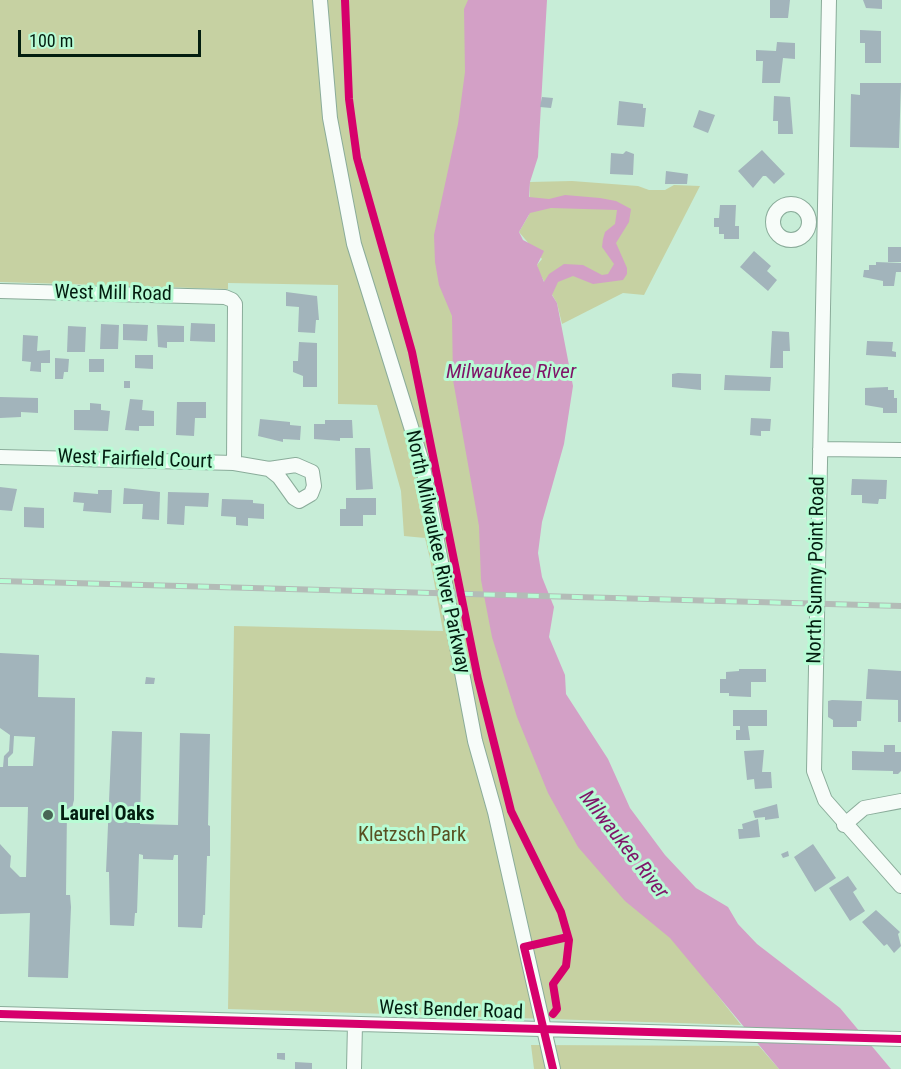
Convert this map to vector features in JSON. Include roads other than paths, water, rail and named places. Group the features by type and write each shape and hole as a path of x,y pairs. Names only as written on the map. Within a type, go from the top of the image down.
{"street":[{"name":"North Milwaukee River Parkway","path":"320,0 330,118 354,244 422,462 475,741 495,812 553,1069"},
{"name":"North Sunny Point Road","path":"830,0 814,771 825,800 844,825 901,886"},
{"path":"810,223 825,224"},
{"name":"West Mill Road","path":"0,291 225,297 236,304 234,463"},
{"path":"820,449 901,450"},
{"name":"West Fairfield Court","path":"0,457 234,463 269,469"},
{"path":"844,825 864,808 901,801"},
{"name":"West Bender Road","path":"0,1014 901,1039"},
{"path":"354,1069 356,1024"}],"water":[{"name":"Milwaukee River","path":"468,0 547,0 538,157 530,182 529,197 549,199 565,195 600,198 616,201 631,209 629,222 616,243 627,268 627,274 623,280 593,284 573,276 558,282 552,295 557,303 573,386 564,444 542,522 538,553 542,577 554,607 549,637 565,675 566,694 608,759 630,808 665,855 696,888 728,907 738,924 757,944 840,1008 891,1069 779,1069 670,938 625,901 578,847 548,793 517,717 492,637 481,580 479,526 453,380 452,316 439,285 435,262 434,235 458,124 465,72 464,9","holes":["551,208 617,210 615,224 605,232 603,239 602,247 614,264 608,274 602,275 583,265 564,264 549,274 544,282 537,265 544,251 523,240 519,232 530,213"]}],"railway":[{"path":"0,581 901,606"}],"place":[{"name":"Laurel Oaks","path":"48,815"}],"park label":[{"name":"Kletzsch Park","path":"412,836"}]}
